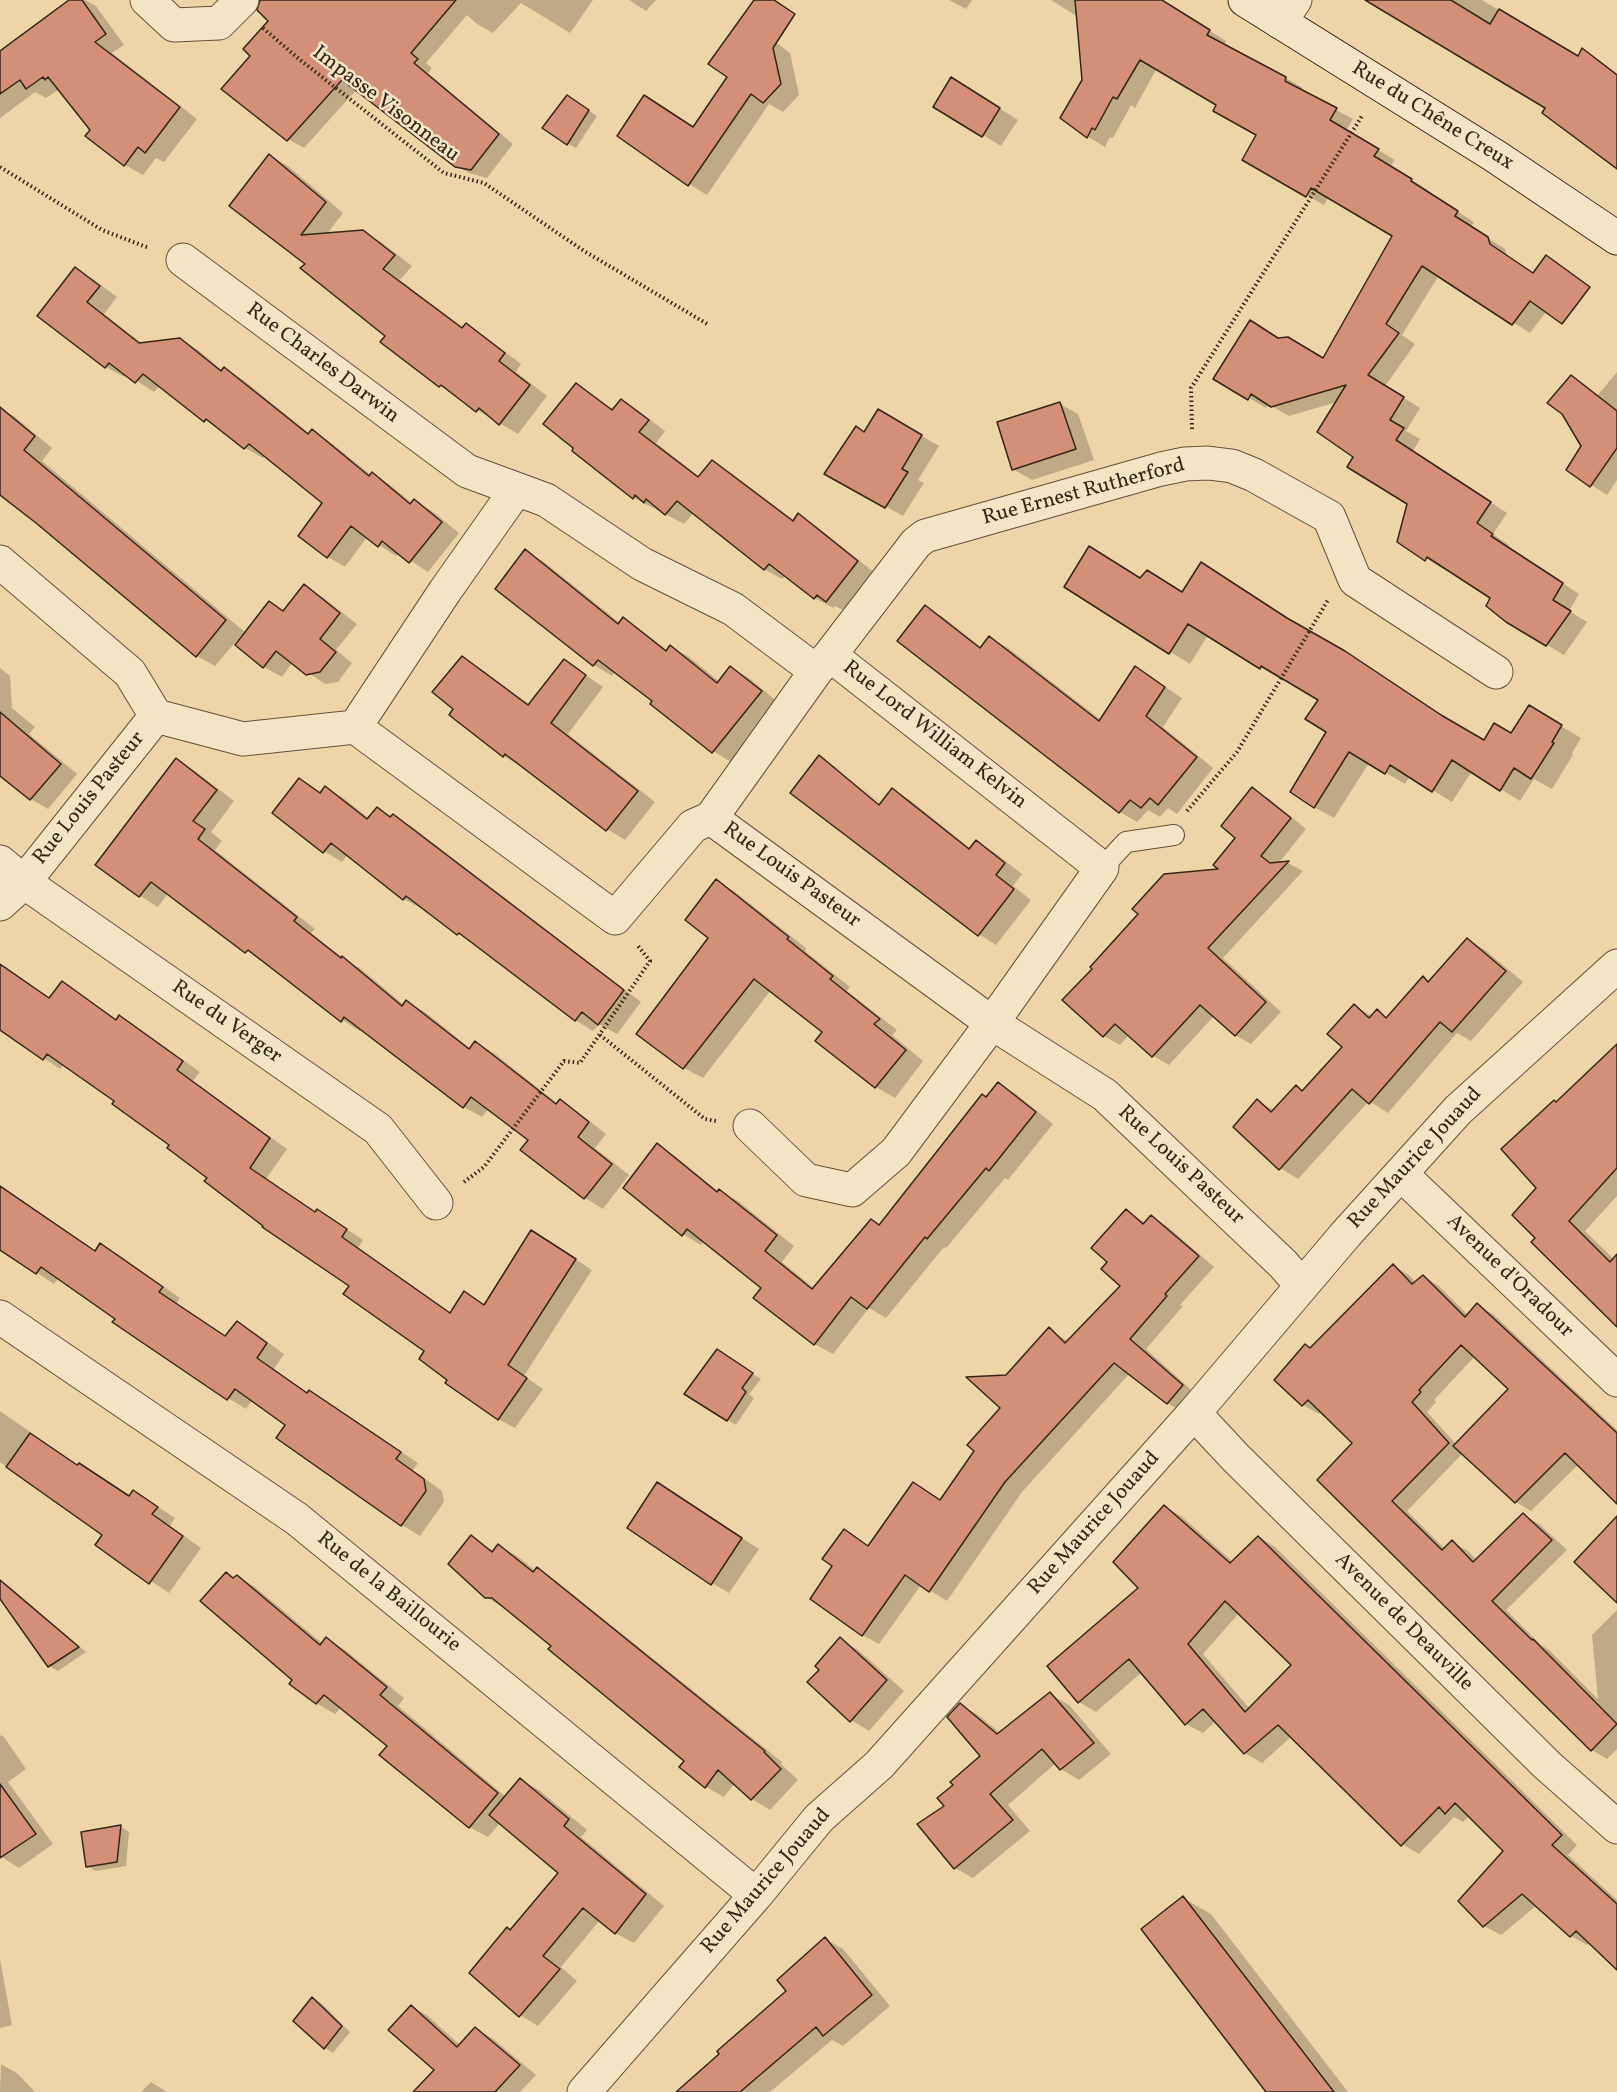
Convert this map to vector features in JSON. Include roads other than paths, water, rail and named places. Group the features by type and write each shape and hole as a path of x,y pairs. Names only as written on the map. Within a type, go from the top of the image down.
{"street":[{"path":"147,0 174,25 219,24 239,2"},
{"name":"Rue du Chêne Creux","path":"1245,0 1287,11 1381,85 1495,156 1617,238"},
{"name":"Rue Charles Darwin","path":"183,260 467,471 546,500 642,564"},
{"name":"Rue Ernest Rutherford","path":"711,818 823,663 916,543 925,536 1161,469 1208,463 1232,466 1329,517 1355,580 1496,672"},
{"path":"355,727 445,591 516,490"},
{"name":"Rue Louis Pasteur","path":"0,561 130,673 156,716 243,739 355,727 615,918 693,826 711,818 992,1023 1105,1095 1283,1264 1302,1286"},
{"name":"Rue Lord William Kelvin","path":"642,564 733,609 823,663 1102,868"},
{"name":"Rue Louis Pasteur","path":"12,872 156,716"},
{"path":"750,1126 806,1180 852,1190 896,1152 992,1023 1102,868"},
{"path":"0,904 12,872"},
{"name":"Rue du Verger","path":"12,872 378,1129 436,1203"},
{"name":"Rue Maurice Jouaud","path":"584,2092 756,1895 819,1818 879,1765 1194,1413 1302,1286 1458,1110 1617,966"},
{"name":"Avenue d'Oradour","path":"1401,1174 1617,1380"},
{"name":"Rue de la Baillourie","path":"0,1317 297,1519 756,1895"},
{"name":"Avenue de Deauville","path":"1194,1413 1236,1458 1547,1765 1611,1811"}],"lane":[{"path":"1102,868 1126,843 1174,835"}]}
